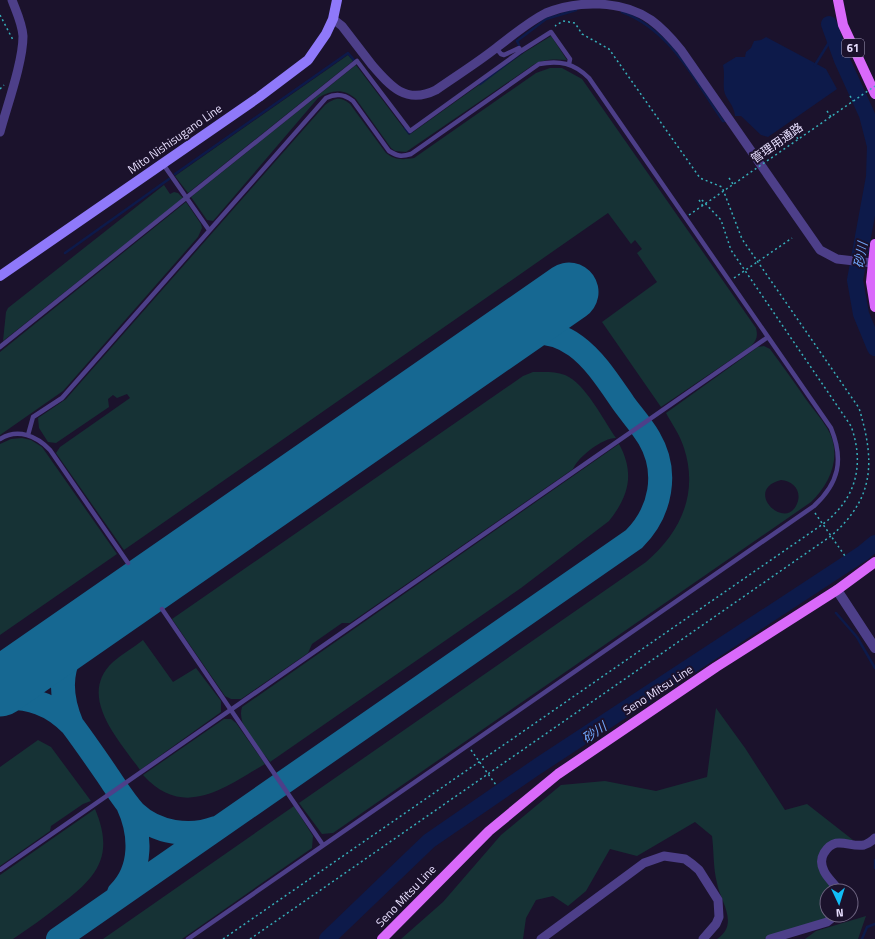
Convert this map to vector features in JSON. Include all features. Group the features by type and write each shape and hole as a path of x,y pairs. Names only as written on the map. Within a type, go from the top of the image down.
{"main road":[{"name":"Mito Nishisugano Line","path":"0,276 259,97 308,60 323,39 332,19 337,0"},
{"name":"61","path":"838,0 843,25 875,94"},
{"path":"875,244 863,262 871,282 875,307"},
{"name":"Seno Mitsu Line","path":"382,939 489,831 558,774 716,667 837,590 875,562"}],"street":[{"path":"0,132 22,48 21,26 12,0"},
{"path":"332,19 342,26 390,86 408,94 427,95 545,14 570,5 605,3 630,9 650,19 670,37 681,50 820,250 837,259 863,262"},
{"path":"837,590 875,648"},
{"path":"833,883 821,864 822,857 826,850 837,843 865,845 875,838"},
{"path":"541,939 644,863 664,856 685,859 692,864 699,870 718,900 719,917 716,924 703,939"},
{"path":"770,939 824,923"}],"lane":[{"path":"0,347 357,61 410,131 521,51 551,32 570,59 569,64"},
{"path":"496,48 504,55 519,48 521,51"},
{"path":"28,435 34,417 62,398 321,101 331,95 342,95 353,101 389,151 396,156 404,156 410,154 539,64 551,62 569,64 582,71 589,78 831,428 836,439 839,464 836,475 830,489 812,508 188,939"},
{"path":"163,164 209,230"},
{"path":"0,870 768,337"},
{"path":"0,439 10,435 28,435 37,438 50,450 128,563"},
{"path":"162,609 323,845"}],"path":[{"path":"0,15 9,33 18,46 22,48"},
{"path":"551,28 563,21 575,23 582,34 609,49 700,178 722,188 742,239 859,408 870,439"},
{"name":"管理用通路","path":"689,215 875,86"},
{"path":"850,96 853,101"},
{"path":"827,110 831,117"},
{"path":"794,133 798,140"},
{"path":"729,178 733,184"},
{"path":"223,939 823,524 842,506 851,490 858,472 857,442 851,426 731,250 721,220 700,200 703,206"},
{"path":"729,282 792,238"},
{"path":"250,939 831,536 846,523 855,511 864,495 872,470"},
{"path":"812,508 845,556"},
{"path":"468,745 496,785"}],"green space":[{"path":"551,36 567,60 549,60 533,65 406,152 395,151 391,148 356,99 347,93 337,91 328,93 318,98 213,221 207,220 191,197 356,65 409,135 525,52"},
{"path":"348,55 353,61 188,193 175,176"},
{"path":"550,68 562,68 582,79 756,328 756,340 753,344 661,407 602,322 657,282 637,253 642,249 635,240 631,244 608,213 124,550 56,453 60,447 130,398 127,394 117,398 113,395 108,399 109,407 56,443 48,442 39,428 38,418 66,399 325,105 338,99 346,101 350,104 386,153 399,159 414,158 536,73"},
{"path":"164,185 170,194 174,192 178,193 183,198 3,341 6,312 8,308"},
{"path":"186,202 201,224 202,228 198,237 63,391 0,435 0,352"},
{"path":"764,346 770,349 822,420 832,438 834,458 832,468 824,486 811,502 333,833 322,834 299,803 646,562 658,551 677,525 688,497 689,481 688,465 684,448 666,413 758,347","holes":["781,480 795,486 799,497 793,510 786,513 778,512 771,507 766,500 765,492 770,485"]},
{"path":"533,372 557,373 565,375 573,380 594,403 616,438 604,441 591,449 580,459 573,469 350,623 342,623 312,644 308,653 241,699 231,699 225,696 172,619 523,376"},
{"path":"22,438 31,440 42,447 117,554 0,635 0,444 11,439"},
{"path":"619,444 627,465 628,484 616,512 609,521 521,588 270,762 245,729 242,722 242,707"},
{"path":"143,640 173,682 196,668 221,701 221,712 140,770 122,746 105,718 100,703 99,689 103,675 113,662"},
{"path":"716,708 745,748 785,810 807,804 853,840 821,852 833,883 819,883 819,921 764,939 717,939 724,933 727,926 727,912 716,877 712,836 695,822 637,856 610,849 586,891 568,906 553,896 536,900 526,918 523,939 401,939 443,902 501,835 561,785 605,781 656,791 707,777"},
{"path":"224,719 231,719 236,723 265,764 219,790 189,798 174,796 158,788 143,775"},
{"path":"38,740 51,747 91,801 83,804 51,826 50,831 0,866 0,767"},
{"path":"294,806 313,836 312,848 182,939 103,939"},
{"path":"95,809 101,825 103,840 99,864 93,875 73,895 25,931 13,939 0,939 0,875"},
{"path":"866,916 858,939 805,939 816,931 843,923 859,923 859,918"}],"water":[{"path":"766,37 826,69 837,89 768,137 761,135 741,116 735,116 733,108 725,93 723,65 736,57 745,57 746,52 751,48 754,41 761,40"}],"waterway":[{"path":"519,45 517,41 546,19 576,10"},
{"path":"622,12 639,20 655,31 668,44 692,74 723,121 725,121"},
{"name":"砂川","path":"829,24 842,60 867,115 875,146 874,177 855,280 861,314 875,348"},
{"path":"815,65 833,36"},
{"path":"480,84 523,51"},
{"path":"175,174 348,53 354,60"},
{"path":"405,128 409,133 412,131"},
{"path":"65,253 169,179"},
{"name":"砂川","path":"327,939 429,841 538,766 863,553 875,543"},
{"path":"836,613 857,637 875,668"},
{"path":"875,860 875,868"},
{"path":"862,939 867,927 875,924"}],"taxiway":[{"path":"58,939 634,539 643,528 651,517 656,504 660,478 659,464 655,451 643,429 602,372 578,348 564,339 549,334 530,332 509,334"},
{"path":"72,725 64,696 63,682 65,669 75,645 95,621"},
{"path":"0,698 21,698 30,700 48,707 64,718 72,725 127,804 143,820 174,832 195,833 216,828"},
{"path":"119,893 127,883 136,862 137,839 128,805"}],"runway":[{"path":"0,687 569,292"}]}
